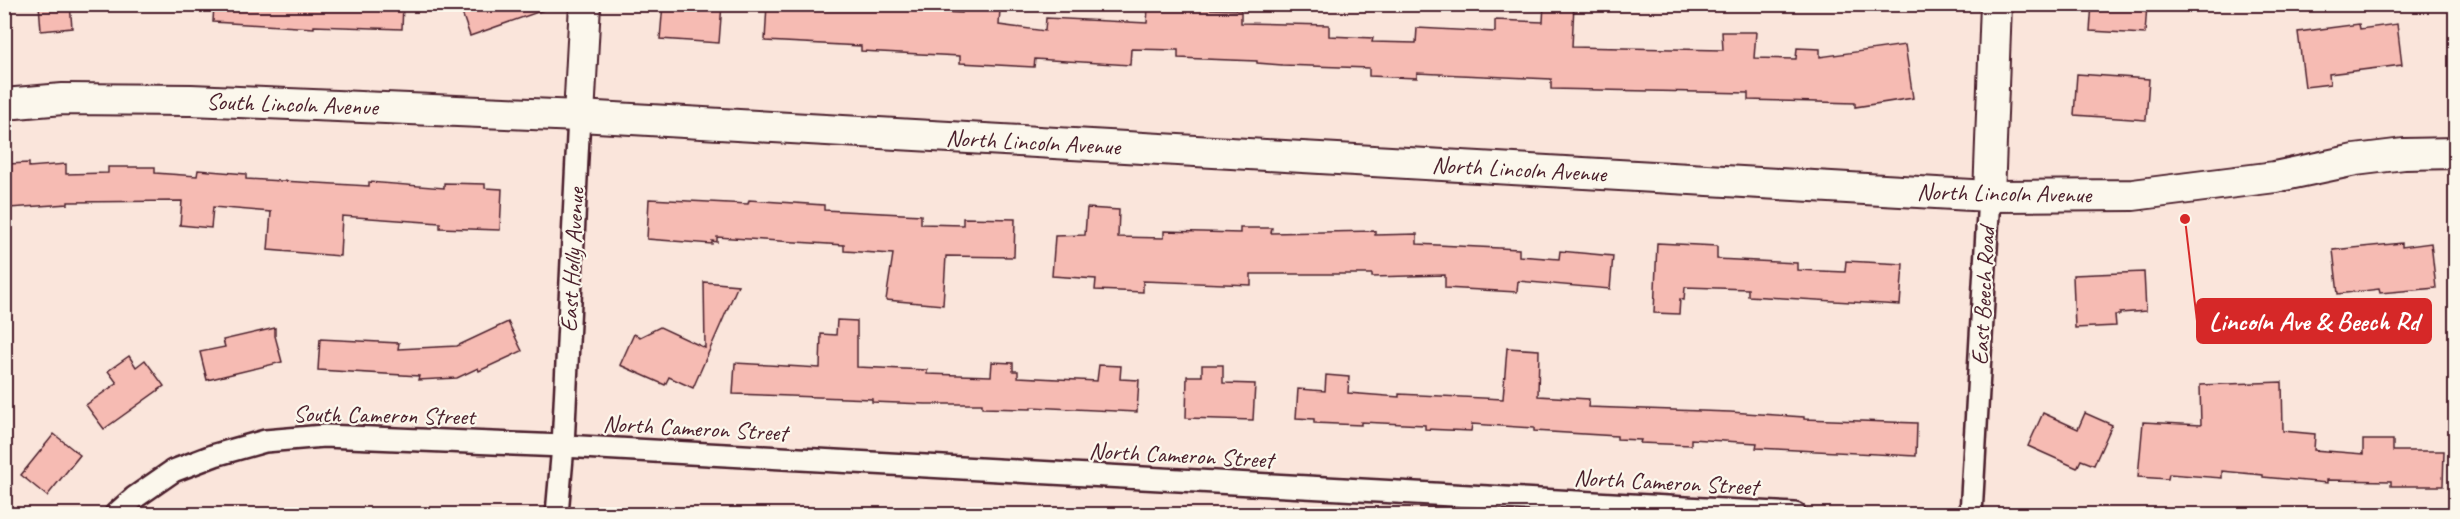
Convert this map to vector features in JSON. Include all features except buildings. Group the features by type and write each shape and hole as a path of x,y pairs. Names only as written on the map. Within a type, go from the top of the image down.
{"street":[{"name":"East Holly Avenue","path":"557,514 563,446 585,4"},
{"name":"East Beech Road","path":"1971,514 1989,196 1996,4"},
{"name":"South Lincoln Avenue","path":"4,104 63,99 192,100 579,116"},
{"name":"North Lincoln Avenue","path":"579,116 1989,196 2133,195 2275,177 2365,159 2404,154 2456,153"},
{"name":"South Cameron Street","path":"116,514 134,498 173,471 215,455 265,441 324,436 563,446"},
{"name":"North Cameron Street","path":"563,446 1795,514"}],"place":[{"name":"Lincoln Ave & Beech Rd","path":"2185,219"}]}
